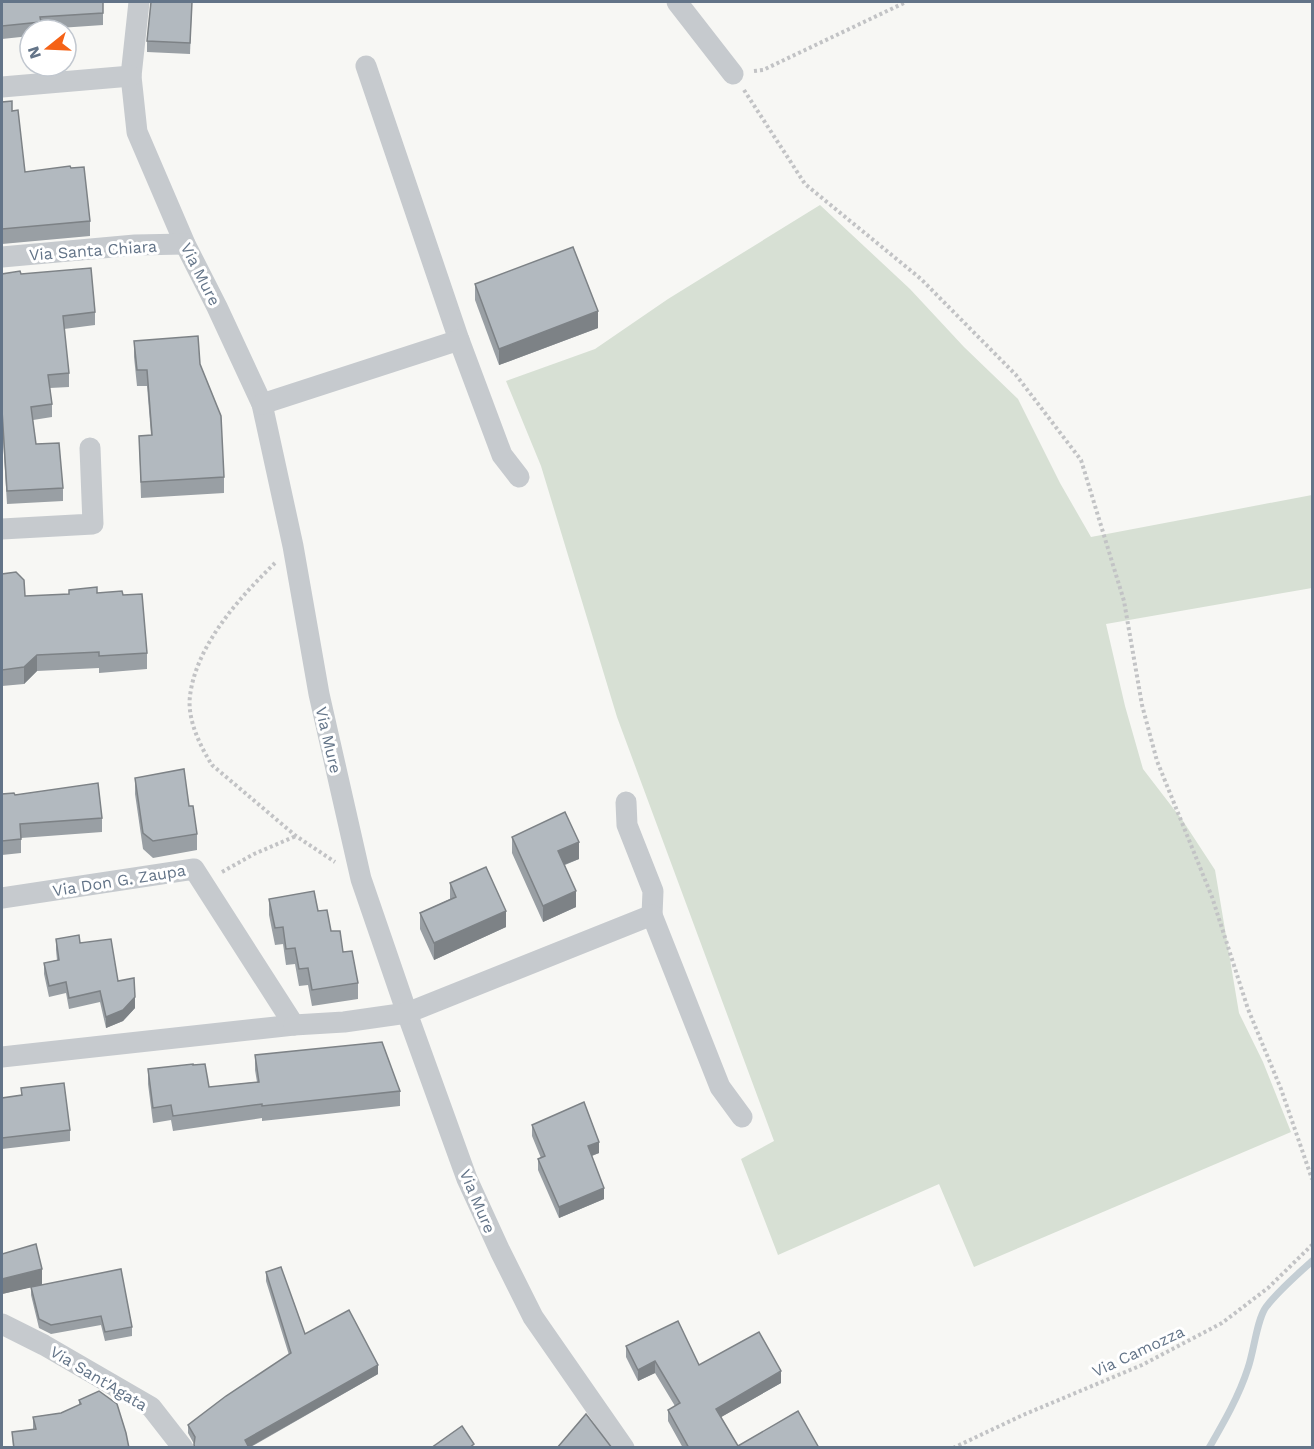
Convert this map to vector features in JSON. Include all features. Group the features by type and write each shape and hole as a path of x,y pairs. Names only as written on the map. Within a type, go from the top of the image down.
{"street":[{"name":"Via Mure","path":"139,2 131,76 137,132 185,244 218,307 262,404 293,546 319,694 361,879 468,1179 500,1251 533,1317 624,1448"},
{"path":"677,2 733,74"},
{"path":"366,66 459,340 501,455 519,477"},
{"path":"2,87 131,76"},
{"name":"Via Santa Chiara","path":"2,257 135,245 185,244"},
{"path":"262,404 459,340"},
{"path":"2,529 93,524 90,448"},
{"path":"626,802 627,825 653,891 652,915 720,1087 742,1117"},
{"name":"Via Don G. Zaupa","path":"2,898 194,869 294,1025"},
{"path":"2,1057 294,1025 344,1022 407,1013 652,915"},
{"name":"Via Sant'Agata","path":"2,1324 44,1345 151,1407 183,1448"}],"path":[{"path":"906,2 763,70 733,74 804,184 921,279 1016,375 1081,460 1124,602 1142,705 1157,761 1212,897 1248,1009 1281,1089 1312,1179"},
{"path":"293,546 250,587 219,627 197,668 190,697 190,713 202,751 212,765 296,836 361,879"},
{"path":"203,883 254,854 296,836"},
{"name":"Via Camozza","path":"953,1448 1023,1415 1142,1365 1222,1323 1268,1288 1312,1245"}],"shaded area":[{"path":"820,205 910,289 964,347 1018,399 1060,483 1091,537 1312,495 1312,588 1106,624 1125,706 1143,769 1183,821 1215,870 1239,1013 1263,1062 1291,1132 974,1267 939,1184 778,1255 741,1159 774,1141 617,717 541,466 506,381 595,349 668,299"}],"building":[{"path":"2,2 103,2 103,13 18,18 18,24 2,26"},
{"path":"151,2 192,2 190,43 147,41"},
{"path":"12,101 12,111 18,110 25,172 70,166 71,168 84,167 90,221 2,229 2,102"},
{"path":"573,247 598,311 499,349 475,284"},
{"path":"91,268 95,312 63,316 69,373 48,375 52,404 31,407 36,444 59,443 63,488 7,491 2,410 2,274"},
{"path":"198,336 200,364 221,416 224,477 141,482 139,436 152,435 147,370 137,370 134,341"},
{"path":"16,572 24,580 25,596 69,594 69,590 97,587 97,593 122,591 123,595 142,594 147,653 99,656 99,652 37,655 24,667 2,670 2,574"},
{"path":"184,769 189,806 193,806 197,834 153,841 143,833 135,778"},
{"path":"98,783 102,818 20,824 21,839 2,841 2,794 14,793 15,795"},
{"path":"565,812 579,842 558,851 576,891 543,906 512,837"},
{"path":"486,867 506,911 434,943 420,913 456,897 450,883"},
{"path":"314,891 318,911 327,910 331,931 340,931 343,952 352,951 358,983 312,990 308,968 299,969 295,948 286,949 283,927 275,928 269,899"},
{"path":"79,935 80,943 111,939 118,981 134,978 135,997 123,1010 106,1017 100,991 69,998 66,982 49,986 44,963 59,960 56,939"},
{"path":"382,1042 400,1091 262,1106 262,1104 173,1116 171,1105 153,1108 148,1069 205,1064 209,1087 259,1082 255,1055"},
{"path":"64,1083 70,1130 2,1138 2,1098 22,1095 21,1088"},
{"path":"584,1102 599,1142 588,1146 604,1188 559,1207 538,1159 545,1156 532,1125"},
{"path":"36,1244 42,1269 2,1279 2,1254"},
{"path":"281,1267 305,1334 349,1310 378,1365 245,1440 249,1448 195,1448 195,1437 188,1425 226,1396 291,1353 266,1272"},
{"path":"121,1269 132,1327 105,1332 101,1316 51,1325 39,1319 31,1287"},
{"path":"678,1321 699,1365 759,1332 781,1371 716,1409 738,1446 798,1411 819,1448 689,1448 668,1410 680,1403 655,1361 638,1370 626,1346"},
{"path":"99,1391 117,1404 129,1448 14,1448 12,1432 36,1429 33,1417 61,1413 81,1404 79,1400"},
{"path":"586,1414 612,1448 557,1448"},
{"path":"462,1426 474,1444 469,1448 431,1448"}],"waterway":[{"path":"1209,1448 1231,1409 1244,1378 1263,1312 1288,1283 1312,1261"}]}
